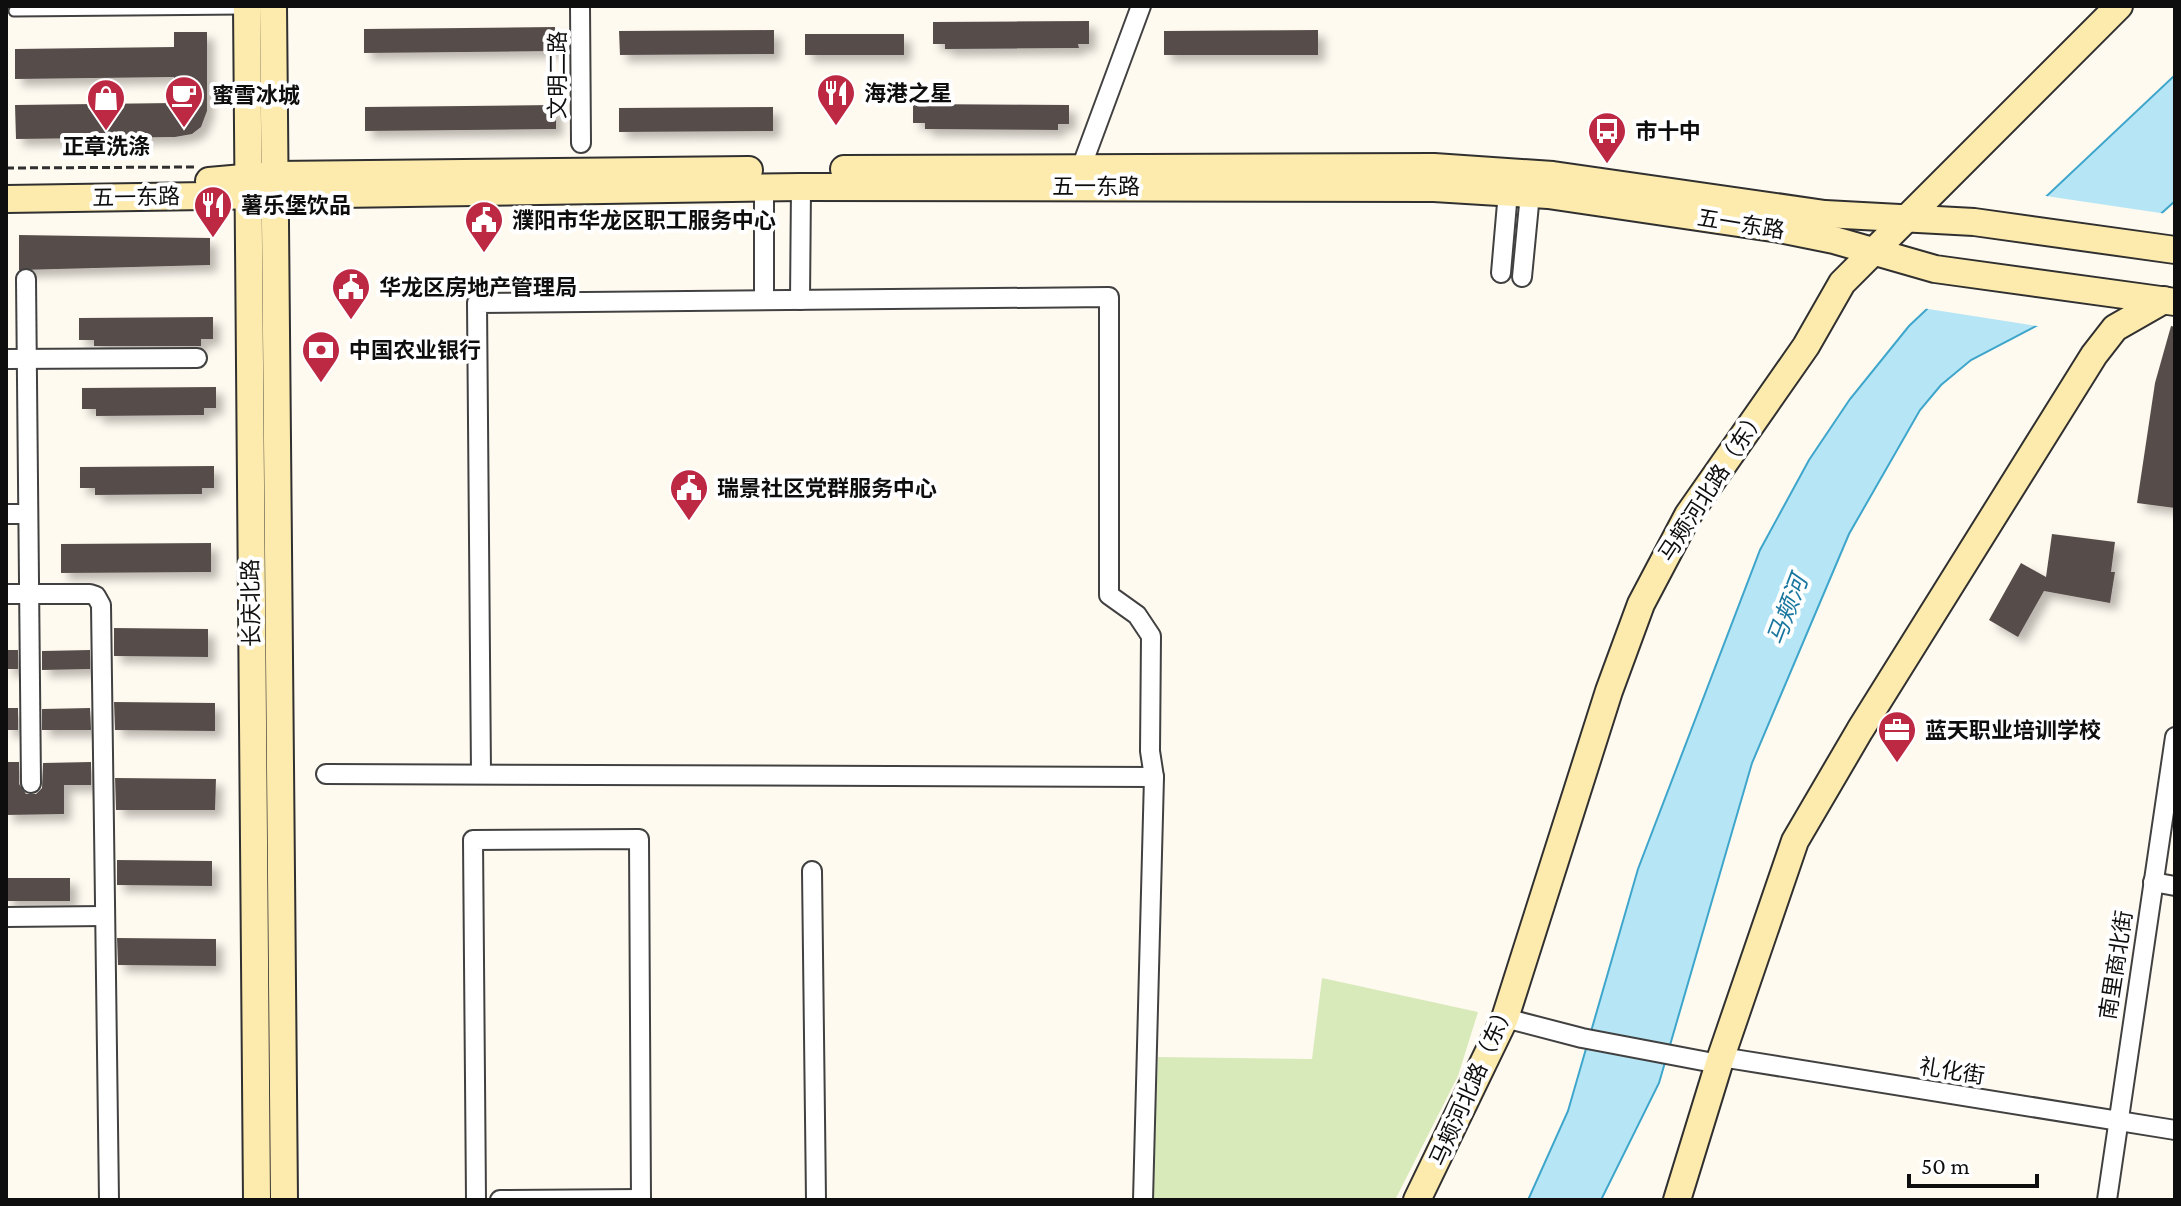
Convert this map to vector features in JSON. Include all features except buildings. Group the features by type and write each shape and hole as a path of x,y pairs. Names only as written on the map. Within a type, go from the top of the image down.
{"street":[{"name":"长庆北路","path":"273,6 284,1200"},
{"name":"文明二路","path":"580,6 581,143"},
{"path":"1078,176 1141,6"},
{"name":"马颊河北路（东）","path":"1417,1200 1505,1018 1604,706 1641,604 1688,515 1806,346 1842,283 2119,6"},
{"name":"长庆北路","path":"247,7 257,1200"},
{"name":"五一东路","path":"6,199 275,185 1492,170 1553,175 1825,214 1974,222 2174,250"},
{"name":"五一东路","path":"275,185 801,187 1078,176 1519,193 1779,229 1935,269 2169,301"},
{"name":"五一东路","path":"6,184 220,181 248,186"},
{"path":"764,187 764,300"},
{"path":"800,300 801,187"},
{"path":"1501,273 1519,193"},
{"path":"1519,193 1522,277"},
{"path":"26,279 31,783"},
{"path":"481,773 477,303 1109,297 1109,595 1137,615 1151,636 1150,751 1154,777 1143,1200"},
{"path":"1677,1200 1785,863 1860,730 2094,355 2115,328 2169,301"},
{"path":"6,359 197,358"},
{"path":"6,514 28,514"},
{"path":"6,594 90,594 96,596 101,605 109,1200"},
{"name":"南里商北街","path":"2107,1200 2116,1122 2172,775 2175,737"},
{"path":"326,774 1154,777"},
{"path":"476,1200 473,840 639,839 641,1200 500,1200"},
{"path":"812,871 816,1200"},
{"path":"2153,882 2175,886"},
{"path":"6,917 104,916"},
{"name":"礼化街","path":"1505,1018 1582,1038 1687,1057 2175,1130"}],"lane":[{"path":"14,11 247,7"}],"path":[{"path":"6,168 205,167 220,181"}],"green space":[{"path":"1322,978 1478,1012 1458,1076 1395,1200 1152,1200 1158,1057 1312,1059"}],"water":[{"name":"马颊河","path":"2175,75 2175,201 2038,325 1971,360 1941,385 1920,410 1849,534 1752,763 1659,1083 1601,1200 1528,1200 1568,1111 1638,869 1760,550 1809,460 1850,399 1909,326"}],"pier":[{"path":"2039,195 2167,214 2043,327 1922,308"}],"place":[{"name":"海港之星","path":"836,127"},
{"name":"蜜雪冰城","path":"184,129"},
{"name":"正章洗涤","path":"106,132"},
{"name":"市十中","path":"1607,165"},
{"name":"薯乐堡饮品","path":"213,239"},
{"name":"濮阳市华龙区职工服务中心","path":"484,254"},
{"name":"华龙区房地产管理局","path":"351,321"},
{"name":"中国农业银行","path":"321,384"},
{"name":"瑞景社区党群服务中心","path":"689,522"},
{"name":"蓝天职业培训学校","path":"1897,764"}]}
